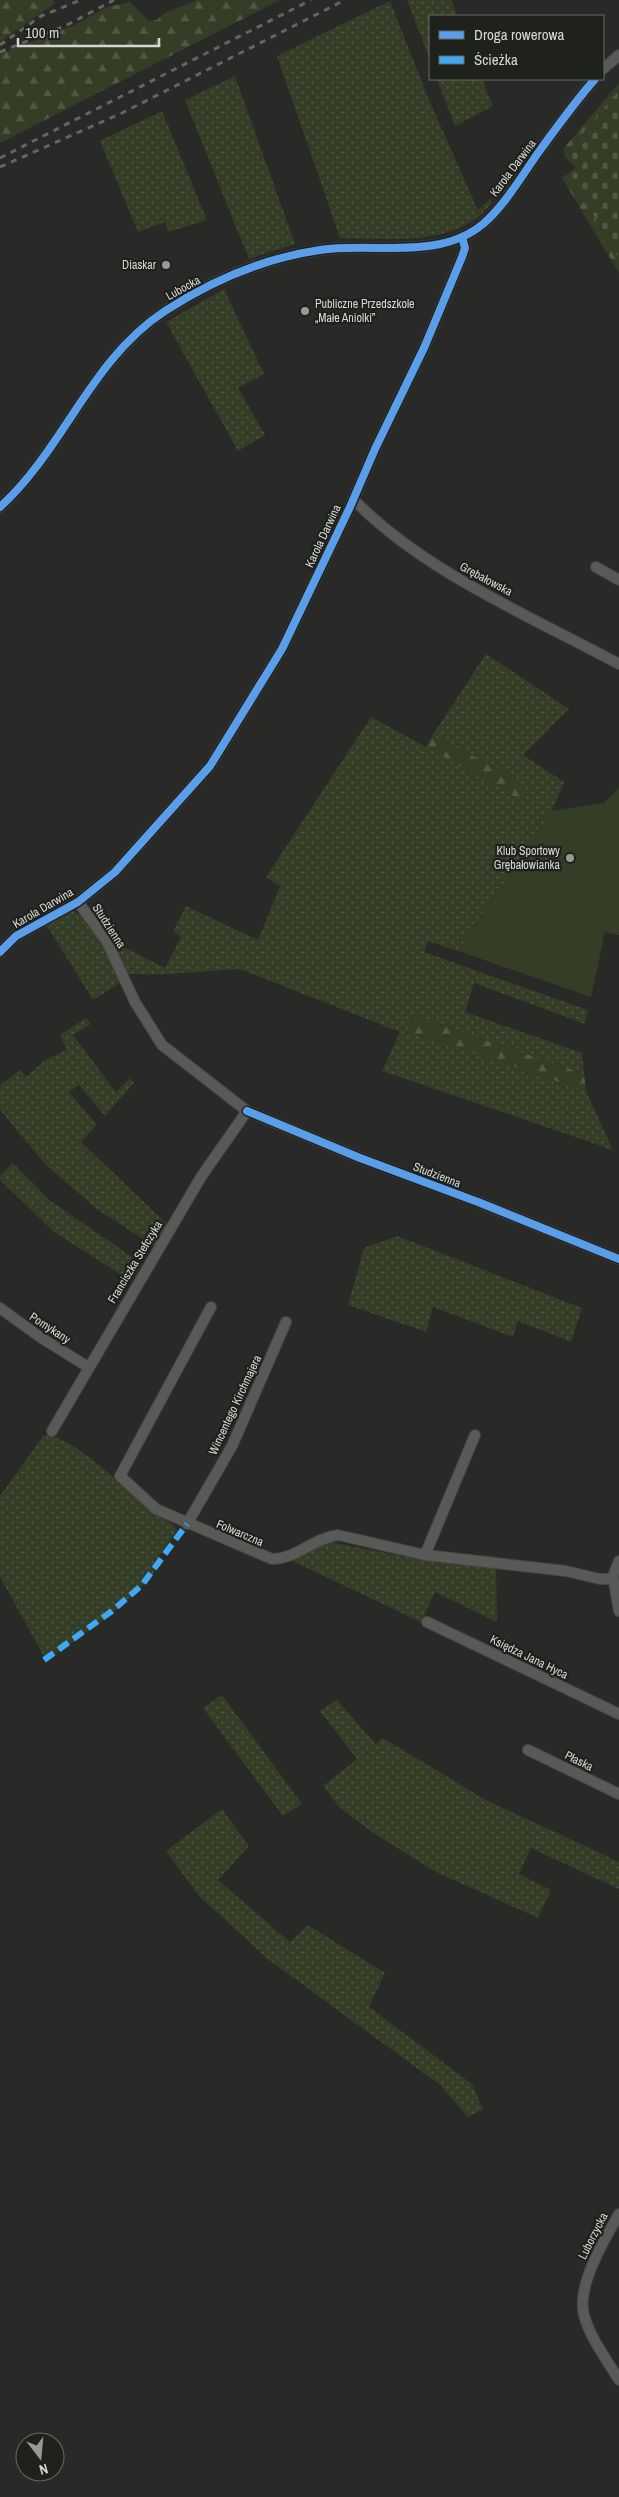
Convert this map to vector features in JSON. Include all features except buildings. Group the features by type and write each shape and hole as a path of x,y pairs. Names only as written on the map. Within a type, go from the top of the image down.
{"street":[{"path":"604,68 619,55"},
{"name":"Karola Darwina","path":"0,952 16,936 78,902 115,872 210,766 282,649 375,448 424,348 462,257 465,248 462,237 482,224 505,198 594,80"},
{"name":"Lubocka","path":"0,507 30,477 74,411 117,353 140,330 165,311 236,274 297,254 331,249 417,246 445,242 462,237"},
{"name":"Grębałowska","path":"353,499 378,524 448,572 619,664"},
{"path":"596,567 619,580"},
{"name":"Studzienna","path":"78,902 106,940 135,1002 157,1039 185,1064 248,1111 360,1158 478,1202 619,1259"},
{"name":"Franciszka Stefczyka","path":"52,1431 88,1366 201,1177 248,1111"},
{"name":"Folwarczna","path":"211,1306 120,1476 150,1506 187,1524 272,1558 287,1556 325,1538 338,1535 425,1555 566,1571 613,1579"},
{"name":"Pomykany","path":"0,1308 40,1337 88,1366"},
{"name":"Wincentego Kirchmajera","path":"187,1524 232,1446 286,1322"},
{"path":"425,1555 475,1435"},
{"path":"619,1561 613,1579 619,1611"},
{"name":"Księdza Jana Hyca","path":"427,1622 619,1714"},
{"name":"Płaska","path":"528,1750 619,1794"},
{"name":"Luborzycka","path":"619,2214 590,2269 583,2308 587,2323 619,2380"}],"green space":[{"path":"0,0 52,0 55,3 0,42"},
{"path":"197,0 280,0 0,143 0,54 75,25 107,7 130,2 149,21 157,20 164,13"},
{"path":"407,0 451,0 457,15 429,15 429,57"},
{"path":"390,1 429,100 478,210 490,199 492,203 477,217 460,227 442,234 401,239 340,238 277,56"},
{"path":"235,76 295,244 249,259 185,100"},
{"path":"437,80 482,80 493,106 455,126"},
{"path":"619,83 619,90 564,156 564,148"},
{"path":"619,90 619,259 569,173 575,167 564,156"},
{"path":"162,111 207,220 169,232 165,222 138,232 100,141"},
{"path":"569,173 619,259 619,273 562,178"},
{"path":"224,289 264,374 238,388 265,435 238,451 166,322"},
{"path":"486,654 569,709 523,755 564,782 552,811 458,951 428,941 424,952 588,1010 585,1024 474,983 465,1012 582,1053 584,1074 413,1015 407,1031 586,1091 613,1150 382,1071 400,1032 240,969 167,974 127,974 112,941 165,968 181,937 173,931 186,906 258,940 280,886 266,877 371,717 518,797 516,777 432,736"},
{"path":"432,736 516,777 525,791 517,798 426,747"},
{"name":"Klub Sportowy Grębałowianka","path":"619,787 619,935 605,932 591,997 458,951 552,811 604,803"},
{"path":"71,911 89,922 96,931 108,950 121,982 93,1000 47,926"},
{"path":"413,1015 584,1074 586,1091 407,1031"},
{"path":"86,1018 91,1024 73,1035 116,1092 130,1078 134,1083 105,1116 79,1085 69,1092 97,1125 81,1142 168,1225 154,1246 98,1210 47,1166 0,1110 0,1085 20,1070 26,1077 45,1060 67,1050 60,1035"},
{"path":"13,1163 48,1199 142,1264 131,1281 54,1232 0,1180 0,1176"},
{"path":"397,1236 582,1308 571,1342 518,1321 513,1337 433,1307 426,1332 348,1305 364,1248"},
{"path":"44,1435 56,1437 85,1454 154,1512 170,1522 177,1531 152,1566 157,1569 131,1597 105,1619 46,1660 0,1577 0,1496"},
{"path":"330,1542 426,1561 496,1567 497,1622 435,1592 421,1622 292,1561"},
{"path":"222,1695 302,1804 283,1816 203,1708"},
{"path":"337,1700 376,1744 383,1738 486,1800 619,1862 619,1889 531,1848 519,1874 551,1890 538,1918 436,1872 375,1834 341,1809 323,1786 357,1759 320,1711"},
{"path":"222,1809 249,1846 218,1880 290,1942 308,1925 385,1973 369,2007 472,2084 483,2109 468,2117 440,2085 269,1960 199,1896 166,1851"}],"railway":[{"path":"0,45 41,16 81,0"},
{"path":"0,52 67,25 114,0"},
{"path":"0,158 311,0"},
{"path":"0,167 122,113 345,0"}],"marked path":[{"path":"44,1660 112,1611 142,1585 187,1524"}],"cycle path":[{"path":"0,507 42,459 97,379 117,354 139,331 165,311 201,290 239,272 279,259 320,250 340,248 426,246 446,243 465,235 483,224 498,208 558,125 594,80"},
{"path":"0,952 16,936 78,902 115,872 210,766 282,649 350,507 375,449 424,348 462,257 465,248 462,237"},
{"path":"247,1111 360,1158 478,1202 619,1259"}],"place":[{"name":"Diaskar","path":"166,265"},
{"name":"Publiczne Przedszkole „Małe Aniolki”","path":"305,311"},
{"name":"Klub Sportowy Grębałowianka","path":"570,858"}]}
